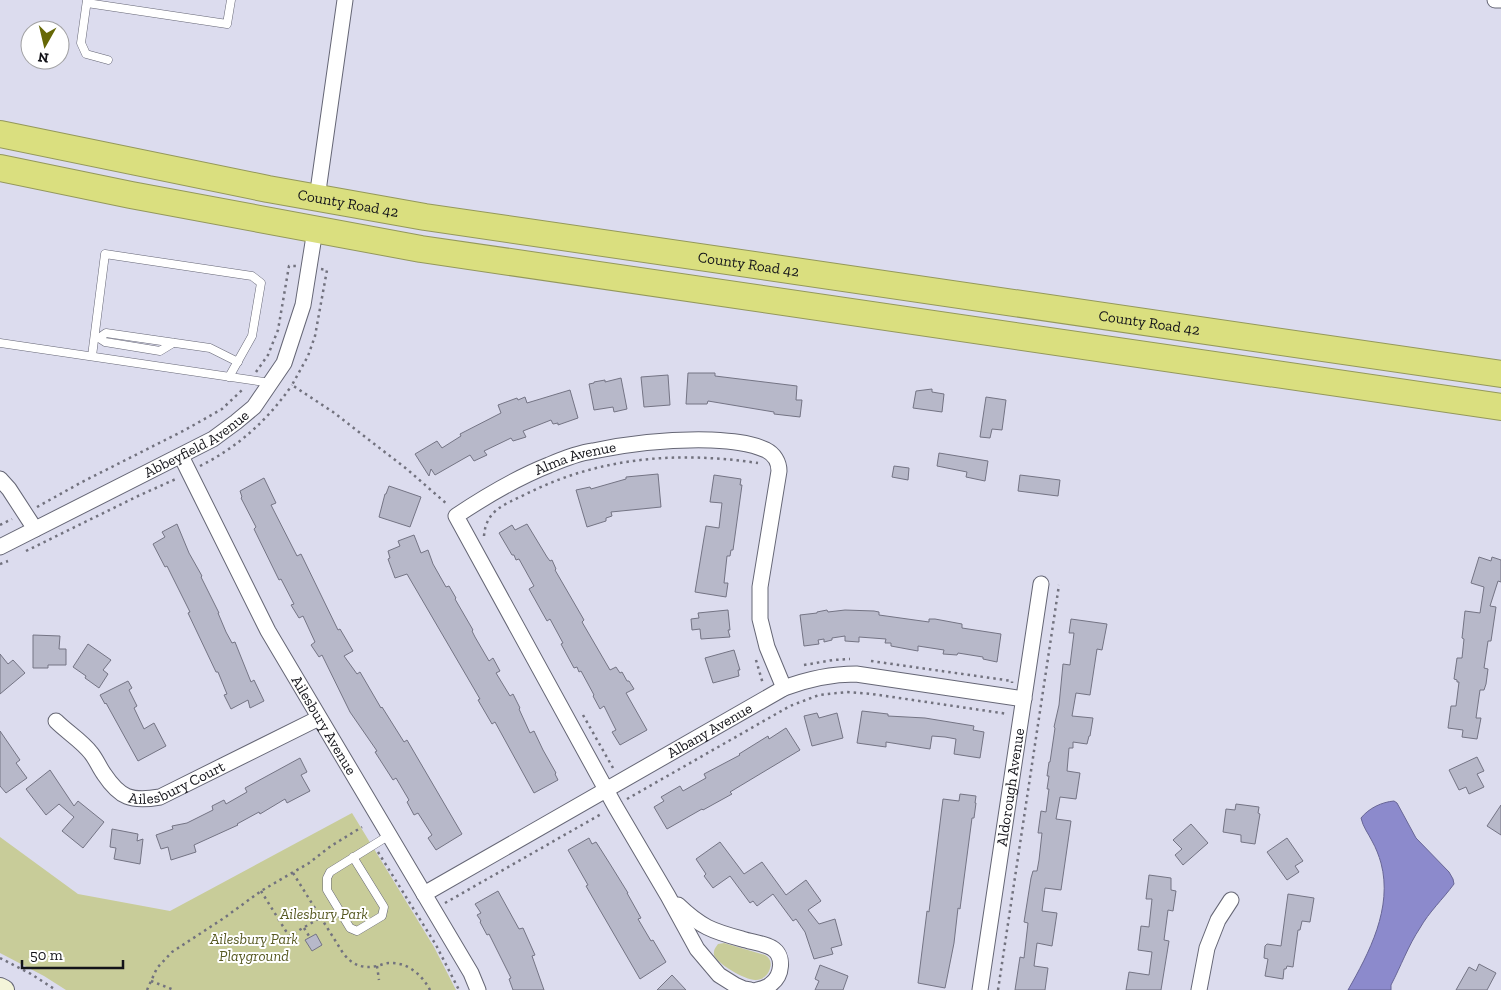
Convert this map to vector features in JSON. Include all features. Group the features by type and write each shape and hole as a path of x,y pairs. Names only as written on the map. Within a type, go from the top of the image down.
{"highway":[{"name":"County Road 42","path":"0,134 317,198 425,217 1501,374"},
{"path":"0,168 368,240 491,260 1501,407"},
{"path":"315,230 319,220 324,218 340,219 527,250 634,248"},
{"path":"975,331 980,298"}],"street":[{"path":"317,198 345,0"},
{"path":"1495,0 1501,0"},
{"name":"Abbeyfield Avenue","path":"0,547 213,439 254,407 284,363 293,337 302,305 315,230"},
{"name":"Alma Avenue","path":"606,790 456,516 489,494 550,465 590,451 635,443 680,440 723,441 751,445 767,450 778,462 779,471 760,588 760,619 767,647 784,688"},
{"name":"Ailesbury Avenue","path":"181,456 268,631 471,973 478,990"},
{"path":"0,479 9,489 35,529"},
{"name":"Aldorough Avenue","path":"980,990 1041,584"},
{"name":"Albany Avenue","path":"424,894 784,688 802,682 819,677 856,674 1024,699"},
{"name":"Ailesbury Court","path":"56,722 91,753 104,775 117,791 130,798 145,800 160,797 319,718"},
{"path":"606,790 697,949 719,974 735,985 750,990"},
{"path":"668,896 703,926 717,932 765,945 776,951 781,962 777,978 767,987 757,990"},
{"path":"1199,990 1207,948 1218,920 1231,900"},
{"path":"0,988 4,990"}],"lane":[{"path":"108,60 86,54 81,43 87,2 227,24 231,0"},
{"path":"92,356 97,338 105,254 252,276 261,283 252,336 229,377"},
{"path":"97,338 106,333 210,348 238,362"},
{"path":"0,343 270,383"},
{"path":"353,856 384,907 382,916 357,931 350,928 326,890 330,872 353,856 388,836"}],"path":[{"path":"484,540 486,524 494,512 502,506 539,487 608,465 665,457 715,458 764,464"},
{"path":"998,990 1059,585"},
{"path":"419,918 790,706 819,695 847,692 865,693 1039,719"},
{"path":"583,715 613,768"},
{"path":"147,990 160,964 172,952 261,891 309,863 362,826"},
{"path":"373,845 438,950 458,990"},
{"path":"293,873 343,953 350,961 360,967 391,963 408,967 423,978 430,990"},
{"path":"261,891 289,936 322,917"},
{"path":"304,928 309,936"},
{"path":"0,958 56,990"},
{"path":"377,966 379,980"},
{"path":"151,981 174,990"}],"green space":[{"name":"Ailesbury Park","path":"352,813 434,947 456,990 66,990 0,953 0,837 78,894 170,911"},
{"path":"724,943 767,956 771,964 767,974 761,979 752,980 726,967 714,955 718,944"}],"shaded area":[{"path":"1394,801 1397,803 1416,838 1449,872 1454,884 1428,916 1416,935 1391,985 1391,990 1348,990 1371,945 1377,929 1384,897 1381,863 1361,818 1376,806"}],"building":[{"path":"688,373 715,373 715,376 797,386 796,400 802,400 800,417 708,401 707,404 686,404"},
{"path":"668,375 670,405 644,407 641,377"},
{"path":"621,378 627,409 614,412 613,407 594,410 589,384"},
{"path":"932,389 932,392 944,394 942,412 913,408 916,391"},
{"path":"570,390 578,418 558,425 558,423 553,424 551,420 523,431 526,437 513,441 511,438 484,451 487,455 474,461 470,455 435,475 431,469 429,476 415,454 437,441 442,448 461,436 460,434 501,413 498,405 525,397 527,403"},
{"path":"986,397 1006,400 1002,430 992,429 990,438 980,437"},
{"path":"939,453 988,461 985,481 966,477 967,472 937,466"},
{"path":"894,466 909,468 908,480 892,477"},
{"path":"658,474 661,507 611,512 612,516 606,518 606,521 587,527 576,490 590,487 591,489 626,479 626,477"},
{"path":"714,475 741,479 740,485 742,485 733,550 731,550 730,556 727,556 724,583 728,583 726,597 695,592 706,526 719,528 722,503 710,502"},
{"path":"1020,475 1060,480 1058,496 1018,491"},
{"path":"264,478 276,503 271,505 297,556 301,554 338,630 340,629 353,651 344,656 357,674 360,672 404,742 407,740 462,834 436,850 428,838 432,835 418,813 414,815 407,802 409,800 396,778 393,780 375,752 377,751 350,712 322,655 319,657 311,645 315,642 303,616 299,618 291,605 294,604 281,579 279,580 254,529 256,527 241,498 240,491"},
{"path":"389,486 421,497 410,527 379,517"},
{"path":"177,524 226,632 232,643 235,642 251,682 254,680 264,701 250,708 248,700 231,709 224,695 227,694 218,672 216,672 188,613 190,612 167,566 165,567 153,544 165,537 162,532"},
{"path":"527,524 547,557 550,561 552,560 555,570 584,620 582,622 610,670 616,667 634,689 626,693 647,730 620,745 612,732 616,730 604,706 600,709 581,671 579,672 577,667 574,668 550,619 547,621 529,589 534,586 519,559 516,560 514,555 512,555 499,533 512,525 515,530"},
{"path":"414,535 421,553 428,550 433,564 446,587 449,586 456,598 489,661 493,658 500,671 496,673 510,696 513,694 530,733 534,731 556,773 558,780 534,793 495,722 492,724 478,700 480,699 407,574 395,578 388,559 390,558 388,551 400,546 398,541"},
{"path":"1479,557 1491,561 1492,557 1501,560 1501,582 1498,581 1490,606 1496,607 1491,641 1488,641 1484,668 1488,669 1486,684 1484,690 1480,690 1476,718 1481,718 1477,739 1462,737 1463,730 1448,728 1451,706 1456,706 1459,682 1454,679 1457,658 1462,658 1465,611 1480,613 1484,587 1471,583"},
{"path":"728,610 730,637 701,639 700,629 692,630 691,619 699,618 698,613"},
{"path":"827,610 828,612 845,610 874,611 879,612 879,615 929,622 929,619 935,619 962,624 962,628 1001,634 997,662 983,659 983,657 958,653 957,655 943,654 944,650 918,646 918,651 891,646 891,643 885,643 886,639 859,637 859,642 845,641 845,636 832,638 832,640 824,642 824,639 818,640 819,644 804,646 800,615"},
{"path":"1071,619 1107,624 1102,650 1097,649 1090,695 1076,693 1072,716 1093,718 1087,744 1073,742 1073,748 1069,748 1067,771 1080,773 1076,799 1060,797 1056,819 1071,821 1061,890 1045,888 1042,911 1057,913 1052,946 1037,943 1034,966 1048,968 1045,990 1015,990 1020,957 1024,958 1028,923 1024,922 1031,878 1033,871 1037,871 1039,860 1042,833 1038,833 1041,811 1046,812 1049,789 1047,789 1049,776 1047,776 1059,705 1063,664 1070,665 1074,633 1069,633"},
{"path":"33,635 60,636 59,649 66,649 66,665 48,665 48,668 33,668"},
{"path":"88,644 111,660 103,670 108,674 99,688 73,667"},
{"path":"734,650 740,670 738,670 739,676 713,683 705,658"},
{"path":"0,654 8,664 13,660 25,673 0,694"},
{"path":"128,681 132,688 129,690 137,706 134,708 144,729 154,723 166,746 138,761 100,695"},
{"path":"862,711 888,714 888,716 925,718 974,726 973,730 984,732 980,758 954,754 956,739 945,737 932,736 930,749 886,742 886,747 857,743"},
{"path":"817,713 819,718 837,713 843,738 812,746 804,716"},
{"path":"786,728 800,750 730,792 732,794 667,829 654,807 664,801 661,797 680,786 683,791 706,778 704,774 740,755 768,736 769,739"},
{"path":"0,731 20,760 16,763 27,778 6,793 0,786"},
{"path":"1477,757 1484,771 1477,774 1484,787 1469,794 1466,787 1459,790 1449,770"},
{"path":"300,758 307,772 301,775 310,791 287,803 285,799 260,814 259,812 238,825 194,845 196,852 171,860 168,847 161,849 156,835 173,829 172,826 187,823 213,810 212,806 224,800 226,804 247,792 245,788"},
{"path":"50,770 74,806 78,801 104,822 83,848 62,831 74,817 59,804 46,815 26,789"},
{"path":"960,794 976,796 976,803 974,818 972,818 960,909 958,908 954,943 945,988 918,983 943,799 959,801"},
{"path":"1236,804 1259,807 1258,813 1260,814 1255,844 1241,842 1241,835 1223,832 1226,809 1235,810"},
{"path":"1501,805 1501,835 1487,826"},
{"path":"1191,824 1208,843 1183,865 1175,855 1182,849 1173,840"},
{"path":"112,829 138,834 137,841 143,839 140,864 114,859 116,848 110,847"},
{"path":"589,838 592,844 596,842 610,864 641,918 638,919 666,962 640,979 586,886 588,885 568,850"},
{"path":"1287,838 1303,861 1295,866 1299,872 1287,880 1267,852"},
{"path":"720,842 744,874 762,862 786,895 806,880 821,901 808,910 819,924 835,919 842,945 831,948 833,954 814,959 805,932 796,919 793,921 773,894 757,906 753,901 750,903 730,876 713,888 704,876 706,874 696,859"},
{"path":"1149,875 1171,878 1171,890 1176,891 1173,911 1168,910 1164,940 1169,941 1161,990 1126,990 1129,972 1149,975 1152,952 1138,950 1141,926 1149,927 1152,899 1146,899"},
{"path":"498,891 519,929 523,928 535,955 532,956 544,990 513,990 509,979 511,978 489,934 487,935 480,922 477,915 481,913 475,904"},
{"path":"1288,894 1314,898 1310,922 1302,921 1300,930 1298,930 1293,967 1287,966 1284,969 1283,979 1265,976 1268,959 1264,958 1265,946 1267,944 1281,946"},
{"path":"316,934 322,945 312,951 305,940"},
{"path":"1479,964 1496,973 1487,990 1456,990 1469,967 1476,971"},
{"path":"820,965 848,976 843,990 815,990 819,981 815,979"},
{"path":"672,975 686,990 657,990"}],"park label":[{"name":"Ailesbury Park Playground","path":"254,948"}]}
